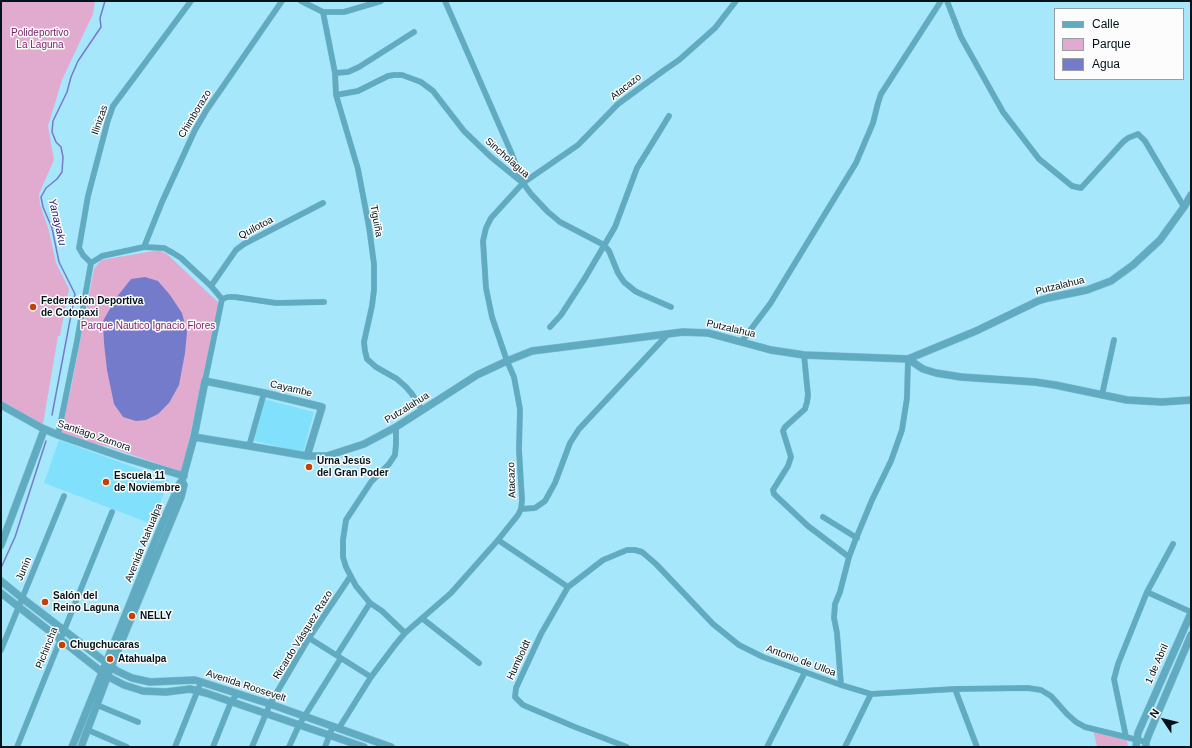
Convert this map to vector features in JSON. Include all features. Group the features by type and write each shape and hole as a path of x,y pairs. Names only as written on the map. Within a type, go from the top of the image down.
{"street":[{"name":"Ilinizas","path":"90,263 79,248 88,196 113,106 191,1"},
{"name":"Chimborazo","path":"144,246 194,130 282,1"},
{"path":"301,1 315,4 323,12 344,12 381,1"},
{"path":"445,1 523,183"},
{"name":"Atacazo","path":"325,747 330,735 395,645 405,633 423,619 451,593 498,540 521,509 522,500 519,450 520,409 514,377 492,317 486,288 483,241 486,228 491,218 523,183 578,145 618,104 663,70 679,60 715,28 736,1"},
{"path":"742,341 770,304 856,163 873,123 881,94 941,1"},
{"path":"946,1 961,37 1003,112 1039,159 1072,186 1081,188 1123,142 1138,134 1145,141 1184,207"},
{"name":"Tiguiña","path":"323,12 335,73 336,95 358,169 369,227 374,264 374,290 372,306 364,342 367,360 397,379 406,387 422,410"},
{"path":"335,73 348,72 359,67 414,32"},
{"name":"Sincholagua","path":"336,95 358,91 394,74 402,75 420,82 433,91 464,132 491,157 523,183 530,194 548,212 560,222 604,245"},
{"path":"550,327 561,315 579,289 615,227 637,168 669,116"},
{"name":"Putzalahua","path":"194,437 306,456 327,456 364,444 396,428 477,375 532,351 683,332 708,333 771,350 804,355 908,359 976,331 1038,301 1087,290 1111,280 1133,266 1160,240 1191,195"},
{"name":"Quilotoa","path":"211,286 232,256 244,244 323,203"},
{"path":"604,245 609,251 618,273 624,282 635,291 671,307"},
{"path":"57,435 77,341 90,263 102,256 144,246 164,248 181,258 211,286 222,299 236,297 276,303 324,302"},
{"name":"Avenida Atahualpa","path":"81,747 97,705 108,665 165,518 183,478 194,437 204,381 222,299"},
{"path":"521,509 535,508 545,501 555,483 570,443 579,429 668,334"},
{"path":"1102,395 1114,340"},
{"path":"804,355 808,395 807,402 805,409 785,427 783,431 791,457 788,466 774,490 774,494 808,526 849,558"},
{"path":"908,359 923,368 936,373 961,377 1035,382 1127,400 1145,402 1191,400"},
{"path":"842,685 837,633 834,618 835,604 840,592 849,558 872,500 891,461 902,430 908,398 908,359"},
{"name":"Cayambe","path":"204,381 322,407 306,456"},
{"path":"249,446 264,393"},
{"name":"Santiago Zamora","path":"1,405 57,435 183,478"},
{"path":"396,428 395,455 389,464 371,482 346,520 342,557 350,577 370,603 382,611 405,633"},
{"path":"1,545 4,527 44,429"},
{"name":"Junín","path":"1,650 64,496"},
{"name":"Pichincha","path":"17,747 63,630 112,512"},
{"path":"823,516 857,538"},
{"path":"498,540 568,587"},
{"path":"1126,737 1114,679 1118,664 1147,592 1172,544"},
{"name":"Antonio de Ulloa","path":"568,587 603,560 627,550 635,550 642,552 656,564 713,624 739,645 763,657 871,694 955,689 1028,688 1041,690 1051,696 1076,722 1085,727 1126,737 1136,743 1146,744"},
{"name":"Ricardo Vásquez Razo","path":"252,747 270,704 309,638 350,577"},
{"name":"Avenida Roosevelt","path":"2,584 117,672 132,678 150,682 195,680 270,704 391,747"},
{"name":"Humboldt","path":"568,587 541,634 516,688 515,697 523,705 627,747"},
{"path":"1147,592 1191,612"},
{"name":"Avenida Roosevelt","path":"1,593 105,674 124,686 143,691 166,692 190,689 206,693 363,747"},
{"path":"289,747 299,725 370,603"},
{"name":"1 de Abril","path":"1136,743 1138,733 1191,612"},
{"path":"423,619 479,663"},
{"name":"1 de Abril","path":"1146,744 1191,635"},
{"path":"309,638 371,677"},
{"path":"767,747 805,672"},
{"name":"Avenida Atahualpa","path":"72,747 105,674"},
{"path":"175,747 201,682"},
{"path":"955,689 977,747"},
{"path":"213,747 231,702 237,694"},
{"path":"845,747 871,694"},
{"path":"97,705 138,722"},
{"path":"88,730 127,747"}],"shaded area":[{"path":"263,399 314,412 303,453 252,440"},
{"name":"Escuela 11 de Noviembre","path":"59,440 169,480 152,524 44,483"}],"green space":[{"name":"Polideportivo La Laguna","path":"1,1 95,1 93,14 62,80 48,126 54,160 39,194 40,204 49,231 56,263 69,289 60,336 58,336 43,424 1,401"},
{"name":"Parque Nautico Ignacio Flores","path":"159,250 167,254 219,303 182,472 109,447 56,434 70,393 94,269 101,260"},
{"path":"1093,729 1126,737 1128,747 1097,747"}],"water":[{"name":"Parque Nautico Ignacio Flores","path":"145,277 158,281 170,295 182,313 187,332 179,385 169,403 158,414 146,420 136,421 123,417 114,404 107,370 103,321 116,298 131,279"}],"waterway":[{"name":"Yanayaku","path":"52,415 75,294 59,262 52,228 43,207 41,197 46,188 57,179 62,172 63,157 61,147 56,142 52,132 53,121 67,92 71,77 78,61 101,27 100,18 105,1"},
{"name":"Yanayaku","path":"1,568 15,537 46,441"}],"place":[{"name":"Federación Deportiva de Cotopaxi","path":"33,307"},
{"name":"Urna Jesús del Gran Poder","path":"309,467"},
{"name":"Escuela 11 de Noviembre","path":"106,482"},
{"name":"Salón del Reino Laguna","path":"45,602"},
{"name":"NELLY","path":"132,616"},
{"name":"Chugchucaras","path":"62,645"},
{"name":"Atahualpa","path":"110,659"}]}
